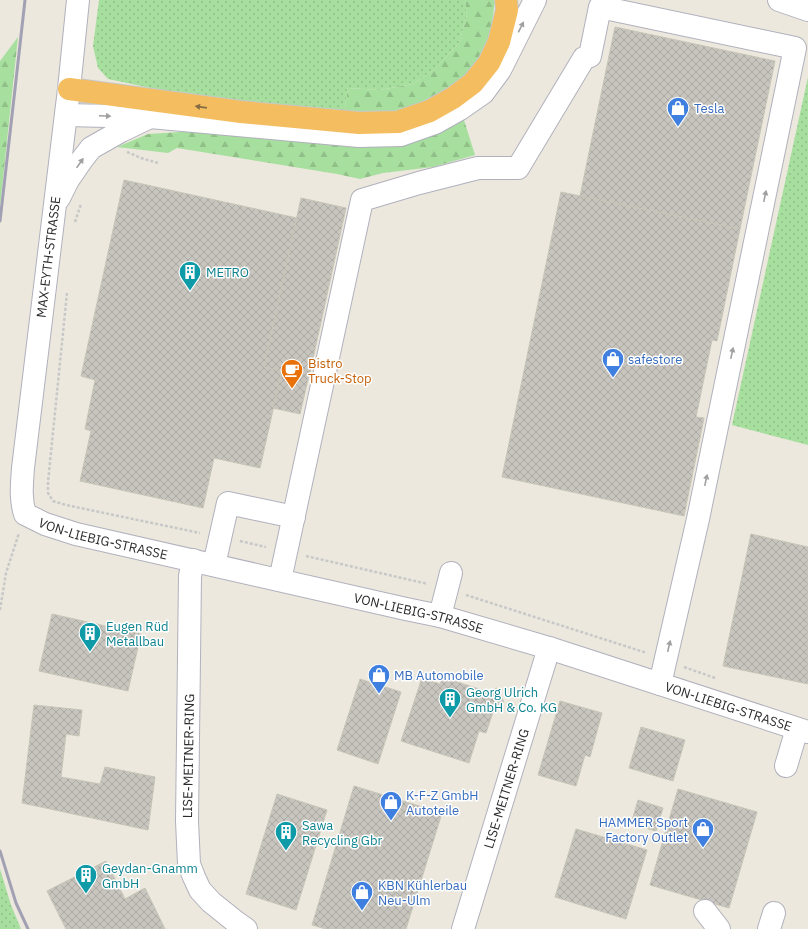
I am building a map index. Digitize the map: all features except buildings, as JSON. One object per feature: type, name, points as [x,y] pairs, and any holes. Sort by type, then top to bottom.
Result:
[{"type":"highway","points":[[69,89],[241,112],[359,123],[398,122],[430,111],[453,98],[473,83],[489,63],[499,42],[506,10],[506,0]]},
{"type":"street","name":"MAX-EYTH-STRASSE","points":[[25,514],[22,507],[23,468],[66,115],[78,0]]},
{"type":"street","points":[[66,115],[150,117],[359,136],[401,135],[435,123],[460,109],[483,93],[500,70],[535,0]]},
{"type":"street","points":[[779,0],[808,10]]},
{"type":"street","points":[[280,580],[362,200],[419,183],[478,168],[518,168],[584,58],[590,56],[600,7],[795,48],[698,519],[660,684]]},
{"type":"street","points":[[54,210],[68,180],[91,148],[150,117]]},
{"type":"street","points":[[214,565],[228,503],[294,517]]},
{"type":"street","name":"VON-LIEBIG-STRASSE","points":[[25,514],[45,524],[76,534],[440,616],[549,648],[803,730]]},
{"type":"street","name":"LISE-MEITNER-RING","points":[[193,560],[190,576],[187,820],[189,864],[200,890],[211,902],[246,929]]},
{"type":"street","points":[[440,616],[451,573]]},
{"type":"street","name":"LISE-MEITNER-RING","points":[[463,929],[549,648]]},
{"type":"street","points":[[786,766],[803,730]]},
{"type":"street","points":[[705,911],[720,929]]},
{"type":"path","points":[[128,152],[158,163]]},
{"type":"path","points":[[74,227],[82,199]]},
{"type":"path","points":[[53,501],[48,493],[48,482],[67,289]]},
{"type":"path","points":[[0,610],[6,573],[25,514]]},
{"type":"green space","points":[[99,0],[465,0],[467,15],[459,43],[435,69],[413,84],[380,90],[348,88],[344,114],[229,102],[108,79],[98,68],[93,46]]},
{"type":"green space","points":[[465,0],[495,0],[490,38],[472,71],[445,92],[423,103],[393,114],[344,114],[348,88],[380,90],[413,84],[435,69],[459,43],[467,15]]},
{"type":"green space","points":[[18,37],[0,207],[0,61]]},
{"type":"green space","points":[[808,77],[808,445],[732,425]]},
{"type":"green space","points":[[464,120],[475,155],[433,167],[383,173],[360,179],[177,148],[168,153],[117,147],[148,134],[197,131],[439,131]]},
{"type":"green space","points":[[0,869],[11,905],[21,929],[0,929]]},
{"type":"railway","points":[[0,221],[25,0]]},
{"type":"railway","points":[[0,851],[16,903],[28,929]]},
{"type":"place","name":"Tesla","points":[[678,128]]},
{"type":"place","name":"METRO","points":[[190,292]]},
{"type":"place","name":"safestore","points":[[613,378]]},
{"type":"place","name":"Bistro Truck-Stop","points":[[292,390]]},
{"type":"place","name":"Eugen Rüd Metallbau","points":[[90,652]]},
{"type":"place","name":"MB Automobile","points":[[379,694]]},
{"type":"place","name":"Georg Ulrich GmbH & Co. KG","points":[[450,718]]},
{"type":"place","name":"K-F-Z GmbH Autoteile","points":[[391,822]]},
{"type":"place","name":"HAMMER Sport Factory Outlet","points":[[703,848]]},
{"type":"place","name":"Sawa Recycling Gbr","points":[[286,852]]},
{"type":"place","name":"Geydan-Gnamm GmbH","points":[[86,894]]},
{"type":"place","name":"KBN Kühlerbau Neu-Ulm","points":[[362,912]]}]
